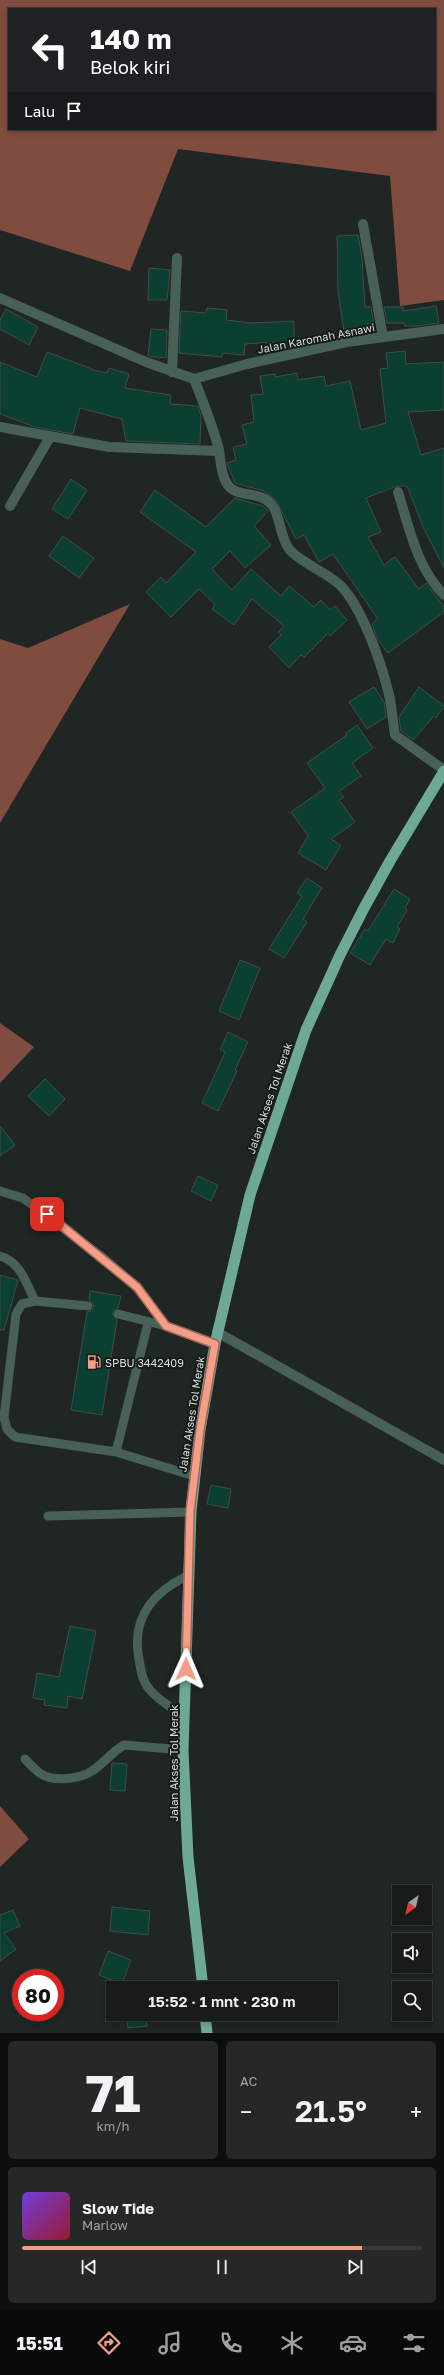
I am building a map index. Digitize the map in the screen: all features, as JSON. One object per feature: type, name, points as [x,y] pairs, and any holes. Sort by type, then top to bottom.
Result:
[{"type":"highway","name":"Jalan Akses Tol Merak","points":[[202,1981],[188,1857],[183,1750],[190,1512],[194,1476],[217,1332],[250,1195],[306,1030],[340,955],[364,908],[444,770]]},
{"type":"highway","points":[[206,2021],[207,2033]]},
{"type":"street","points":[[363,224],[383,337]]},
{"type":"street","points":[[172,372],[176,258]]},
{"type":"street","points":[[0,298],[146,362],[172,372],[194,378],[219,451],[220,467],[226,483],[239,493],[262,496],[270,502],[275,509],[282,534],[290,550],[319,568],[341,586],[357,607],[384,677],[395,735],[444,770]]},
{"type":"street","name":"Jalan Karomah Asnawi","points":[[194,378],[247,364],[383,337],[444,329]]},
{"type":"street","points":[[0,427],[109,447],[219,451]]},
{"type":"street","points":[[10,506],[50,437]]},
{"type":"street","points":[[398,492],[417,553],[428,574],[444,595]]},
{"type":"street","points":[[217,1332],[444,1460]]},
{"type":"lane","points":[[0,1190],[23,1198],[102,1257],[137,1287],[166,1326]]},
{"type":"lane","points":[[0,1256],[14,1264],[22,1274],[34,1301]]},
{"type":"lane","points":[[88,1306],[34,1301],[22,1304],[16,1314],[3,1429],[15,1437],[116,1452],[194,1476]]},
{"type":"lane","points":[[118,1314],[148,1323],[166,1326],[215,1344]]},
{"type":"lane","points":[[116,1452],[148,1323]]},
{"type":"lane","points":[[48,1516],[190,1512]]},
{"type":"lane","points":[[185,1717],[151,1691],[142,1677],[137,1651],[140,1620],[152,1602],[168,1586],[187,1576]]},
{"type":"lane","points":[[25,1759],[42,1774],[53,1778],[66,1778],[80,1776],[92,1771],[124,1745],[183,1750]]},
{"type":"shaded area","points":[[0,0],[444,0],[444,300],[400,306],[390,176],[178,149],[130,271],[0,230]]},
{"type":"shaded area","points":[[130,604],[0,823],[0,639],[28,648]]},
{"type":"shaded area","points":[[0,1023],[34,1047],[0,1083]]},
{"type":"shaded area","points":[[0,1806],[29,1839],[0,1867]]},
{"type":"building","points":[[358,235],[362,258],[365,307],[371,307],[374,324],[367,324],[367,328],[344,331],[338,292],[337,236]]},
{"type":"building","points":[[149,268],[170,270],[167,300],[148,300]]},
{"type":"building","points":[[436,306],[439,323],[418,326],[405,326],[404,323],[387,323],[384,307],[403,307],[403,311]]},
{"type":"building","points":[[207,308],[227,310],[226,320],[251,323],[294,321],[294,347],[275,351],[274,342],[245,344],[244,355],[223,353],[222,357],[179,353],[181,311],[206,313]]},
{"type":"building","points":[[6,309],[38,327],[29,345],[0,329],[0,320]]},
{"type":"building","points":[[151,329],[167,330],[166,358],[148,356]]},
{"type":"building","points":[[405,351],[406,364],[444,362],[444,410],[408,412],[421,455],[444,448],[444,568],[424,529],[407,486],[397,486],[366,498],[381,532],[368,537],[384,565],[395,557],[419,589],[426,583],[444,607],[444,612],[388,653],[378,640],[372,624],[378,619],[333,554],[319,562],[304,535],[296,539],[276,500],[264,491],[235,483],[227,463],[236,460],[233,447],[247,444],[242,425],[254,422],[251,395],[263,394],[260,376],[275,374],[275,377],[297,373],[298,380],[324,376],[326,386],[350,381],[361,430],[386,423],[380,369],[388,368],[386,353]]},
{"type":"building","points":[[47,352],[97,371],[107,373],[109,368],[129,374],[125,388],[171,395],[170,404],[198,406],[201,416],[200,444],[126,441],[122,419],[80,408],[73,434],[35,427],[0,414],[0,362],[37,377]]},
{"type":"building","points":[[71,479],[87,490],[68,519],[52,509]]},
{"type":"building","points":[[155,490],[206,527],[235,498],[263,506],[268,511],[254,526],[271,545],[245,568],[230,551],[212,569],[232,590],[251,569],[281,596],[289,586],[314,607],[321,600],[330,610],[335,606],[347,620],[330,636],[328,633],[304,657],[301,655],[289,668],[269,647],[281,635],[278,632],[284,626],[252,599],[234,625],[212,609],[215,604],[199,589],[171,617],[146,592],[161,577],[166,583],[196,552],[140,512]]},
{"type":"building","points":[[63,536],[94,558],[79,578],[49,556]]},
{"type":"building","points":[[374,687],[384,702],[386,717],[367,729],[349,702]]},
{"type":"building","points":[[419,687],[444,706],[436,718],[434,716],[413,740],[401,731],[399,717]]},
{"type":"building","points":[[357,725],[373,748],[352,763],[361,776],[339,791],[344,797],[339,800],[355,822],[331,839],[341,845],[326,870],[298,853],[308,836],[291,812],[325,788],[307,763],[347,735],[346,733]]},
{"type":"building","points":[[307,878],[322,888],[303,919],[307,922],[284,958],[269,949],[302,896],[297,893]]},
{"type":"building","points":[[394,889],[410,899],[405,908],[407,910],[397,927],[400,929],[393,943],[386,939],[370,965],[350,953],[365,929],[368,931]]},
{"type":"building","points":[[240,960],[260,968],[239,1020],[219,1011]]},
{"type":"building","points":[[228,1032],[248,1042],[235,1070],[237,1071],[218,1111],[202,1103],[225,1052],[220,1050]]},
{"type":"building","points":[[45,1079],[65,1099],[49,1116],[28,1096]]},
{"type":"building","points":[[0,1126],[15,1145],[0,1156]]},
{"type":"building","points":[[198,1176],[218,1185],[211,1201],[191,1191]]},
{"type":"building","points":[[0,1275],[18,1280],[4,1330],[0,1330]]},
{"type":"building","name":"SPBU 3442409","points":[[90,1291],[121,1296],[118,1308],[112,1313],[117,1320],[102,1415],[71,1410],[87,1312],[91,1311],[94,1307],[93,1303],[89,1300]]},
{"type":"building","points":[[211,1485],[231,1489],[228,1508],[207,1504]]},
{"type":"building","points":[[70,1626],[96,1631],[82,1699],[68,1696],[67,1708],[44,1705],[45,1700],[33,1698],[37,1673],[59,1677]]},
{"type":"building","points":[[112,1763],[127,1764],[125,1791],[110,1790]]},
{"type":"building","points":[[112,1907],[150,1911],[148,1935],[110,1931]]},
{"type":"building","points":[[13,1910],[20,1926],[4,1933],[16,1949],[0,1961],[0,1915]]},
{"type":"building","points":[[108,1951],[131,1960],[123,1981],[114,1981],[99,1975]]},
{"type":"building","points":[[127,2021],[146,2021],[147,2026],[128,2028]]},
{"type":"place","name":"SPBU 3442409","points":[[94,1362]]},
{"type":"route","points":[[47,1214],[102,1257],[137,1287],[166,1326],[215,1344],[200,1430],[190,1512],[187,1576],[186,1669]]}]
